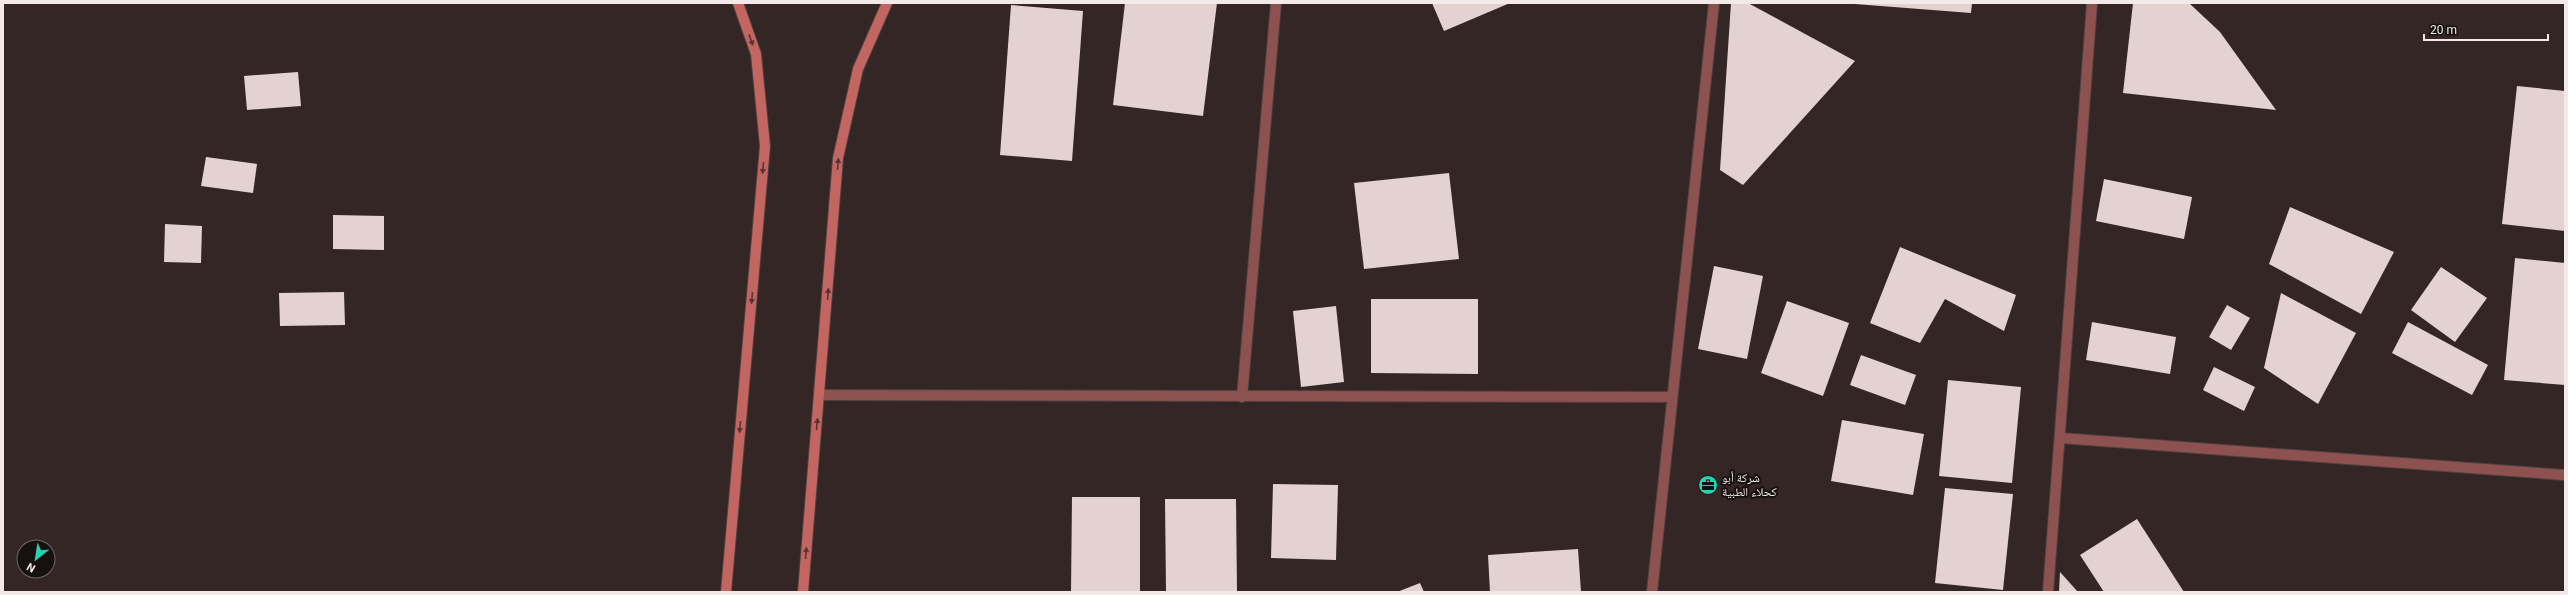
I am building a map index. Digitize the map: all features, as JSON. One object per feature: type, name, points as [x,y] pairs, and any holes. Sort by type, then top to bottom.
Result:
[{"type":"street","points":[[726,592],[765,146],[756,54],[738,3]]},
{"type":"street","points":[[803,592],[838,158],[858,69],[887,3]]},
{"type":"street","points":[[1242,397],[1276,3]]},
{"type":"street","points":[[1652,592],[1714,3]]},
{"type":"street","points":[[2048,592],[2092,3]]},
{"type":"street","points":[[820,395],[1672,397]]},
{"type":"street","points":[[2060,438],[2565,475]]},
{"type":"building","points":[[1125,3],[1217,3],[1203,116],[1113,105]]},
{"type":"building","points":[[1432,3],[1510,3],[1444,31]]},
{"type":"building","points":[[1731,3],[1748,3],[1855,61],[1743,185],[1720,170]]},
{"type":"building","points":[[1842,3],[1972,3],[1971,13]]},
{"type":"building","points":[[2133,3],[2189,3],[2220,32],[2276,110],[2123,93]]},
{"type":"building","points":[[1011,5],[1083,11],[1072,161],[1000,155]]},
{"type":"building","points":[[298,72],[301,106],[247,110],[244,76]]},
{"type":"building","points":[[2517,86],[2565,91],[2565,231],[2502,224]]},
{"type":"building","points":[[206,157],[257,164],[253,193],[201,186]]},
{"type":"building","points":[[1449,173],[1459,259],[1364,269],[1354,183]]},
{"type":"building","points":[[2104,179],[2192,197],[2184,239],[2096,221]]},
{"type":"building","points":[[2290,207],[2394,252],[2361,314],[2269,264]]},
{"type":"building","points":[[333,215],[384,216],[384,250],[333,249]]},
{"type":"building","points":[[165,224],[202,226],[201,263],[164,262]]},
{"type":"building","points":[[1900,247],[2016,295],[2004,331],[1945,299],[1920,343],[1870,323]]},
{"type":"building","points":[[2515,258],[2565,263],[2565,385],[2504,380]]},
{"type":"building","points":[[1714,266],[1763,276],[1747,359],[1698,349]]},
{"type":"building","points":[[2441,267],[2487,298],[2455,342],[2411,310]]},
{"type":"building","points":[[344,292],[345,325],[280,326],[279,293]]},
{"type":"building","points":[[2281,293],[2356,333],[2318,404],[2264,368]]},
{"type":"building","points":[[1371,299],[1478,299],[1478,374],[1371,373]]},
{"type":"building","points":[[1787,301],[1849,323],[1823,396],[1761,373]]},
{"type":"building","points":[[2227,305],[2250,318],[2231,350],[2209,337]]},
{"type":"building","points":[[1336,306],[1344,382],[1301,387],[1293,311]]},
{"type":"building","points":[[2092,322],[2176,337],[2170,374],[2086,360]]},
{"type":"building","points":[[2408,322],[2488,365],[2472,395],[2392,353]]},
{"type":"building","points":[[1861,355],[1916,375],[1905,405],[1850,385]]},
{"type":"building","points":[[2214,367],[2255,387],[2244,411],[2203,390]]},
{"type":"building","points":[[1948,380],[2021,387],[2012,483],[1939,476]]},
{"type":"building","points":[[1842,420],[1924,434],[1913,495],[1831,481]]},
{"type":"building","points":[[1273,484],[1338,485],[1336,560],[1271,558]]},
{"type":"building","points":[[1945,488],[2013,494],[2003,590],[1935,583]]},
{"type":"building","points":[[1072,497],[1140,497],[1140,592],[1071,592]]},
{"type":"building","points":[[1165,499],[1236,499],[1237,592],[1166,592]]},
{"type":"building","points":[[2137,519],[2184,592],[2104,592],[2080,555]]},
{"type":"building","points":[[1578,549],[1581,592],[1490,592],[1488,555]]},
{"type":"building","points":[[2060,572],[2078,592],[2059,592]]},
{"type":"building","points":[[1420,583],[1424,592],[1397,592]]},
{"type":"place","name":"شركة أبو كحلاء الطبية","points":[[1708,485]]}]
